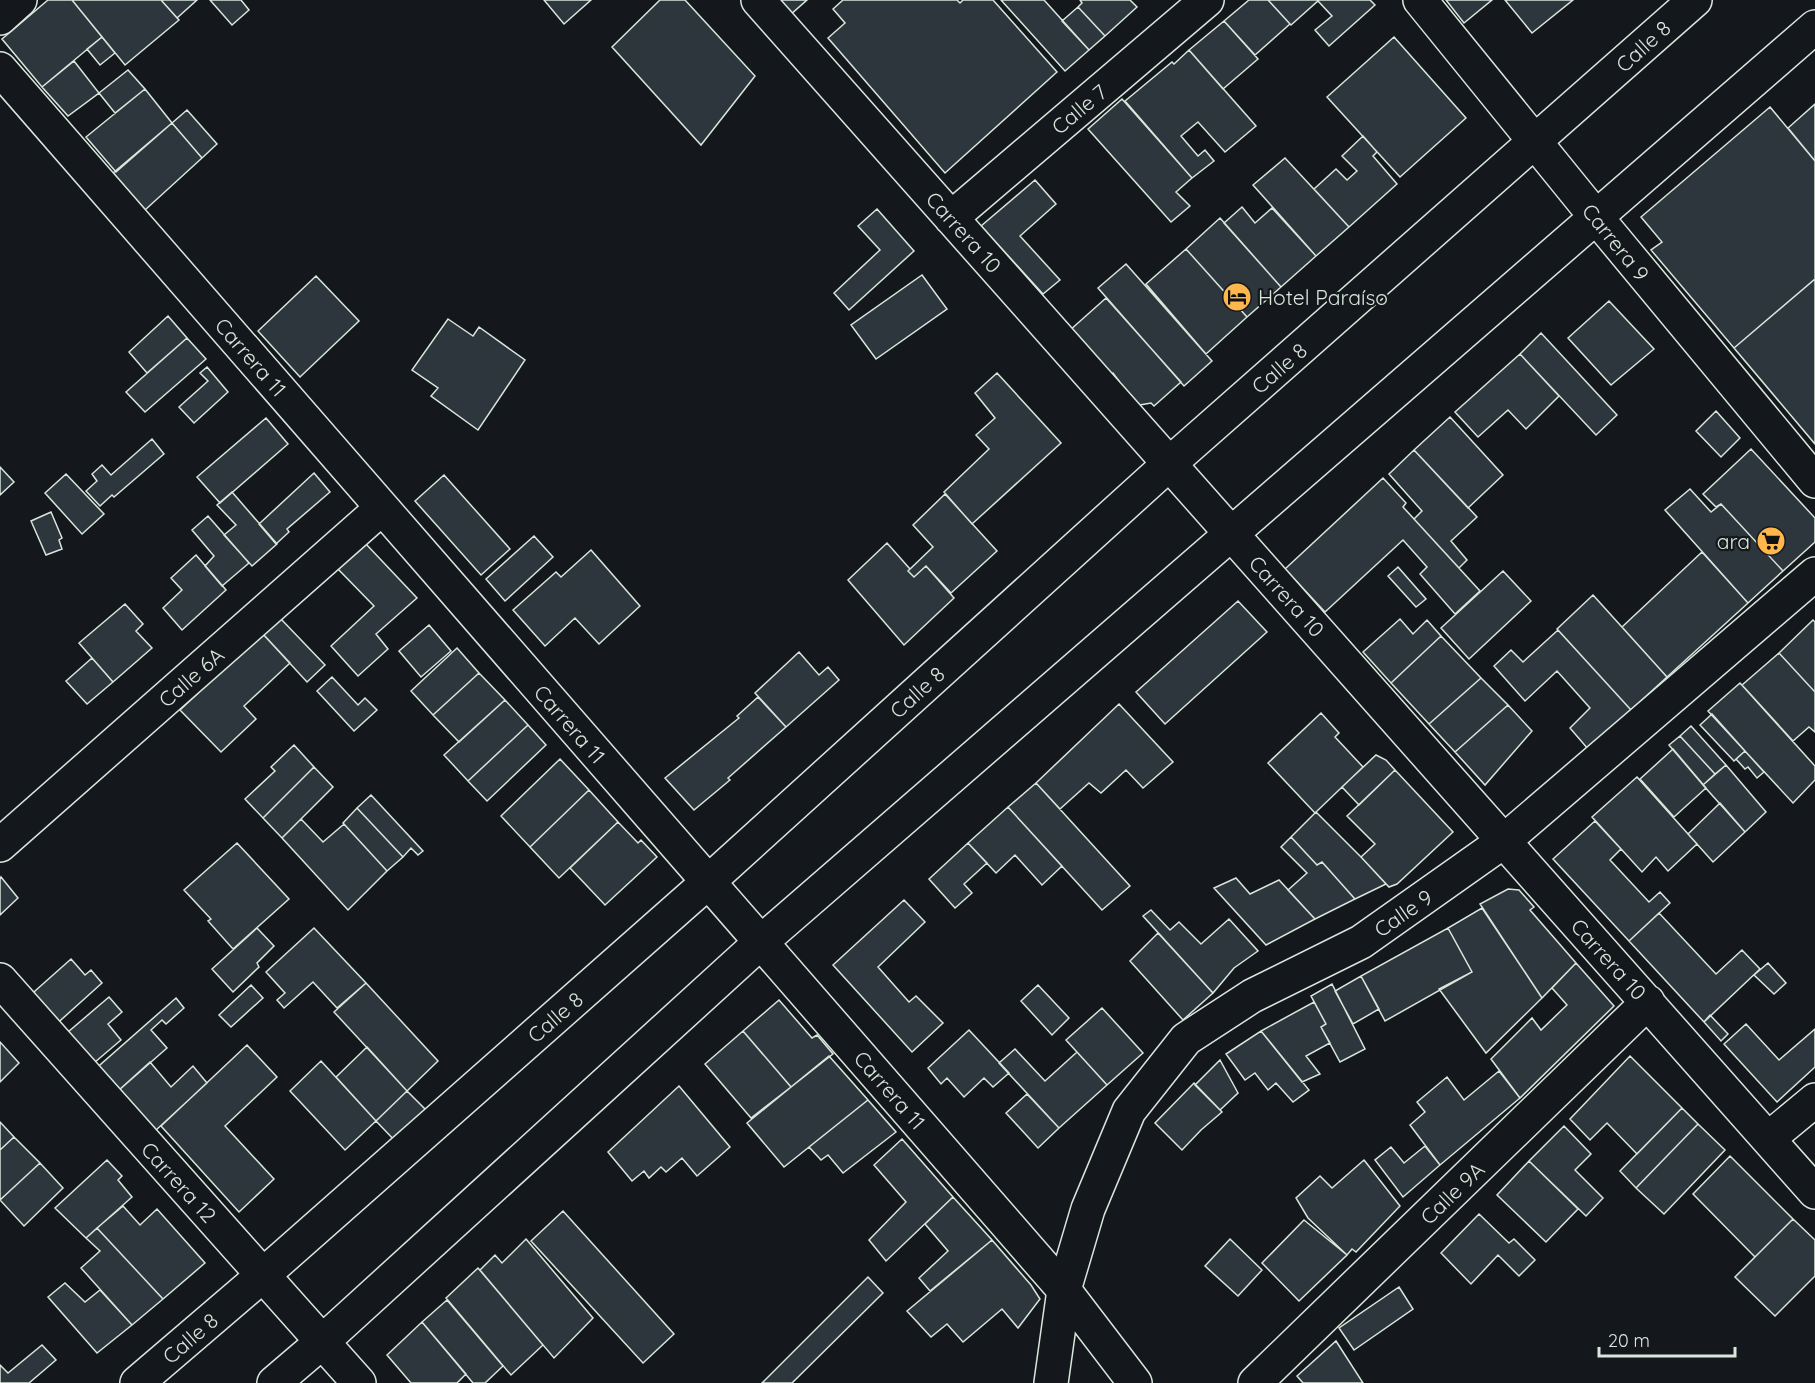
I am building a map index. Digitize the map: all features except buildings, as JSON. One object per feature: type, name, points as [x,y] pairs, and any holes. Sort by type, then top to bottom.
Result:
[{"type":"street","points":[[0,18],[20,0]]},
{"type":"street","name":"Carrera 10","points":[[758,0],[1815,1192]]},
{"type":"street","name":"Calle 7","points":[[951,218],[1207,0]]},
{"type":"street","name":"Carrera 9","points":[[1420,0],[1815,481]]},
{"type":"street","name":"Calle 8","points":[[137,1383],[262,1276],[708,882],[1169,464],[1695,0]]},
{"type":"street","points":[[274,1383],[322,1342],[761,942],[1815,27]]},
{"type":"street","name":"Carrera 11","points":[[0,69],[1064,1290],[1135,1383]]},
{"type":"street","name":"Calle 6A","points":[[0,845],[382,508]]},
{"type":"street","name":"Calle 9","points":[[1051,1383],[1064,1290],[1088,1209],[1130,1111],[1186,1039],[1252,996],[1361,942],[1504,841],[1815,574]]},
{"type":"street","name":"Carrera 12","points":[[0,980],[358,1383]]},
{"type":"street","name":"Calle 9A","points":[[1256,1383],[1648,1002]]},
{"type":"street","points":[[1768,1139],[1815,1100]]},
{"type":"place","name":"Hotel Paraíso","points":[[1237,297]]},
{"type":"place","name":"ara","points":[[1771,541]]}]
